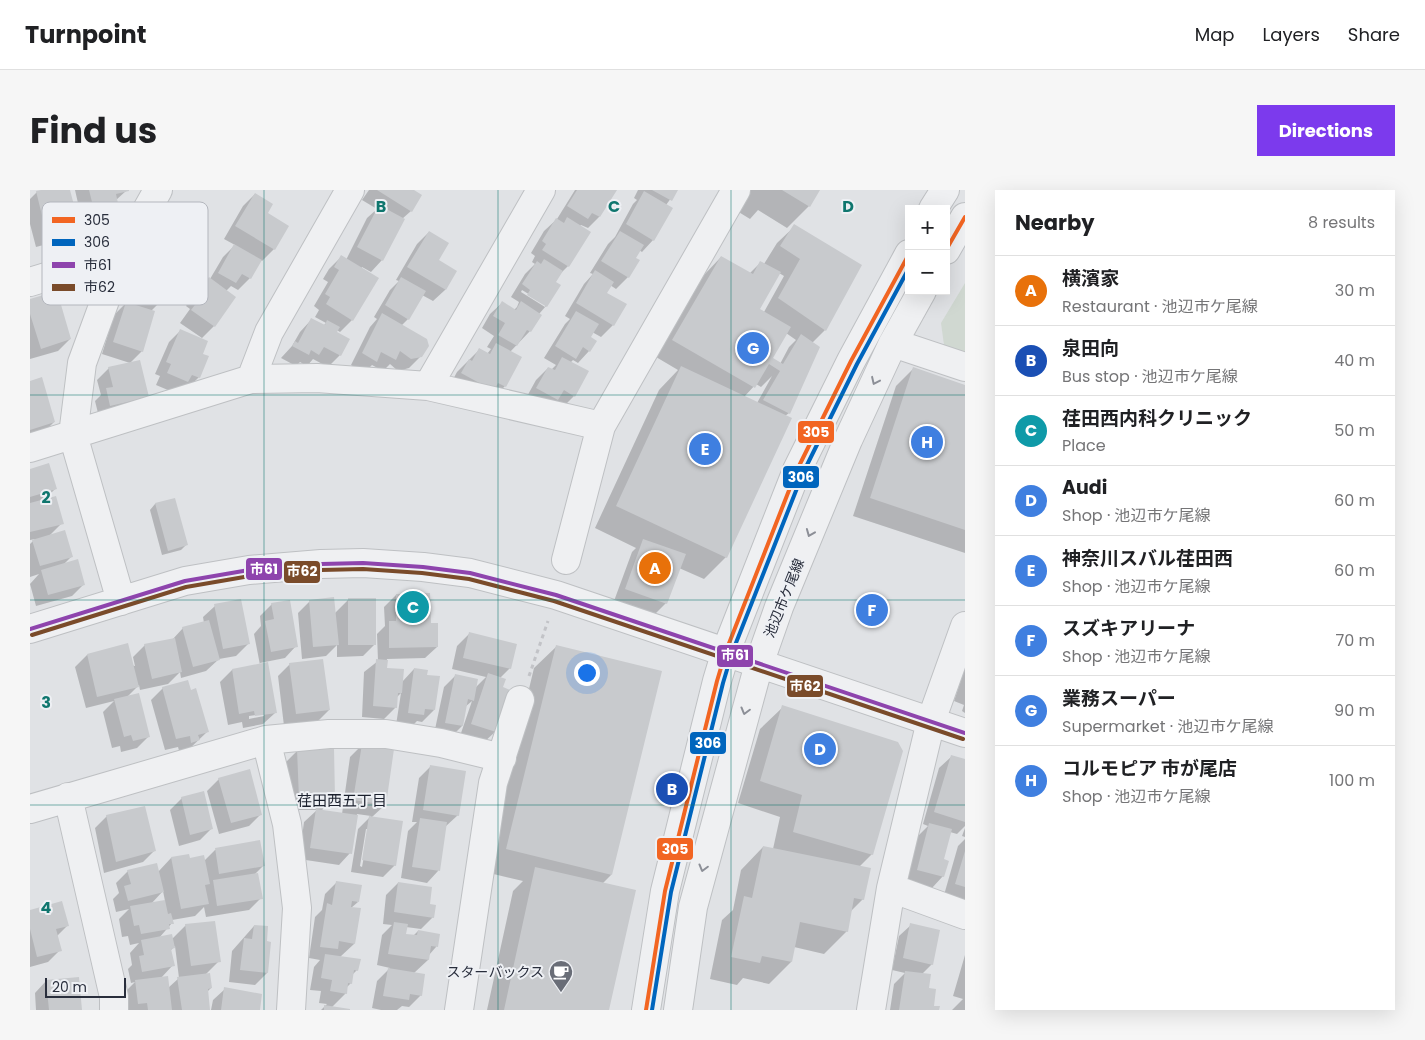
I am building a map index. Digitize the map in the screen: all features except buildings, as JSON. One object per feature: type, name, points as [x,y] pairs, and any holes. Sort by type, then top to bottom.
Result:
[{"type":"street","points":[[151,202],[158,190]]},
{"type":"street","points":[[251,379],[269,332],[350,190]]},
{"type":"street","points":[[428,386],[541,190]]},
{"type":"street","points":[[566,560],[601,426],[736,190]]},
{"type":"street","points":[[936,205],[945,190]]},
{"type":"street","points":[[950,243],[965,217]]},
{"type":"street","points":[[646,1010],[665,891],[726,651],[797,470],[851,361],[905,261]]},
{"type":"street","points":[[30,282],[42,278]]},
{"type":"street","name":"池辺市ケ尾線","points":[[678,1010],[693,907],[759,664],[780,606],[848,440],[893,343],[920,295]]},
{"type":"street","points":[[103,305],[82,363],[72,435],[121,601]]},
{"type":"street","points":[[893,343],[965,367]]},
{"type":"street","points":[[30,448],[251,379],[317,378],[428,386],[601,426]]},
{"type":"street","points":[[30,629],[185,581],[249,570],[320,564],[363,563],[423,567],[470,573],[556,595],[965,732]]},
{"type":"street","points":[[871,1010],[891,888],[931,721],[965,626]]},
{"type":"street","points":[[459,1010],[493,783],[524,690]]},
{"type":"street","points":[[30,810],[68,797],[266,740],[329,734],[386,734],[441,743],[502,758]]},
{"type":"street","points":[[266,740],[287,824],[297,908],[291,1010]]},
{"type":"street","points":[[68,797],[114,997],[114,1010]]},
{"type":"street","points":[[891,888],[965,915]]},
{"type":"path","points":[[524,690],[533,663]]},
{"type":"shaded area","points":[[965,283],[965,352],[944,345],[941,323]]},
{"type":"transit line","name":"305","points":[[950,243],[965,217]]},
{"type":"transit line","name":"305","points":[[646,1010],[665,891],[726,651],[797,470],[851,361],[905,261]]},
{"type":"transit line","name":"306","points":[[652,1010],[671,892],[732,653],[803,473],[857,364],[905,275]]},
{"type":"transit line","name":"市61","points":[[30,629],[185,581],[249,570],[321,564],[363,563],[423,567],[470,573],[556,595],[965,733]]},
{"type":"transit line","name":"市62","points":[[32,635],[186,587],[250,576],[321,570],[363,569],[422,573],[469,579],[554,601],[963,739]]},
{"type":"place","name":"業務スーパー","points":[[753,348]]},
{"type":"place","name":"コルモピア 市が尾店","points":[[927,442]]},
{"type":"place","name":"神奈川スバル荏田西","points":[[705,449]]},
{"type":"place","name":"横濱家","points":[[655,568]]},
{"type":"place","name":"荏田西内科クリニック","points":[[413,607]]},
{"type":"place","name":"スズキアリーナ","points":[[872,610]]},
{"type":"place","name":"Audi","points":[[820,749]]},
{"type":"place","name":"泉田向","points":[[672,789]]},
{"type":"place","name":"スターバックス","points":[[561,993]]},
{"type":"district","name":"荏田西五丁目","points":[[342,801]]}]
